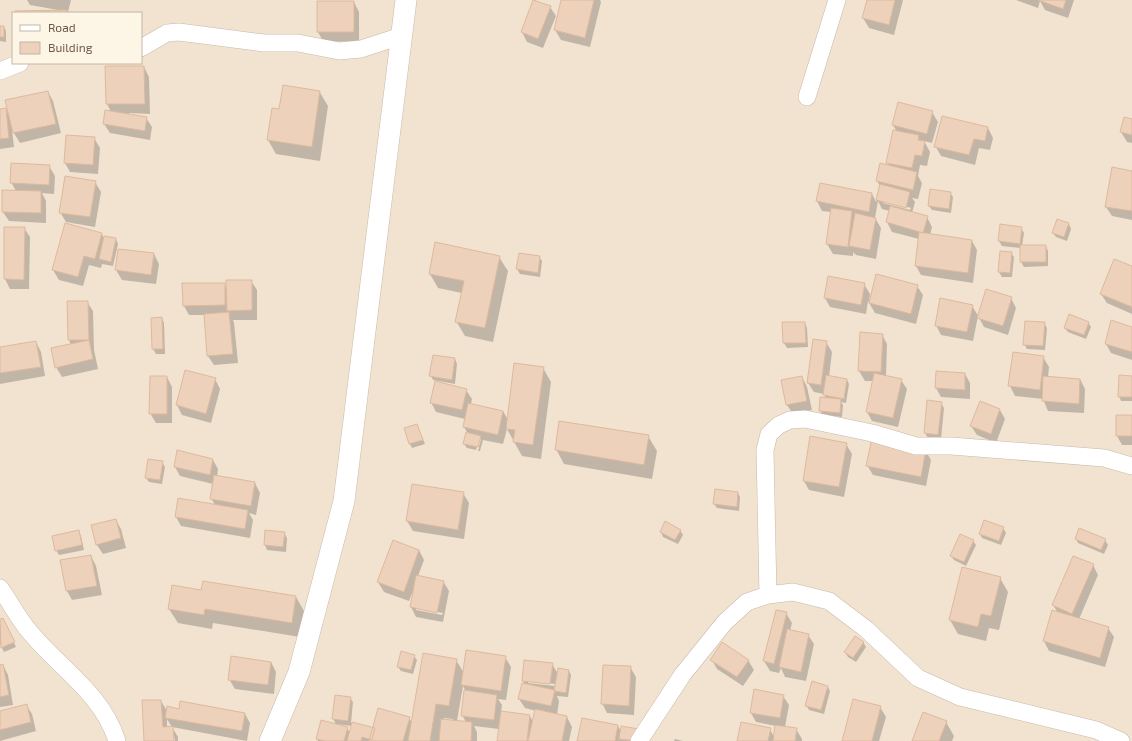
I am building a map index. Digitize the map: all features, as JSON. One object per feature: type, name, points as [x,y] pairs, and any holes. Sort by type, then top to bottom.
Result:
[{"type":"street","points":[[270,741],[299,672],[344,501],[406,0]]},
{"type":"street","points":[[807,97],[837,0]]},
{"type":"street","points":[[142,48],[167,34],[179,32],[264,42],[298,42],[339,51],[360,49],[401,36]]},
{"type":"street","points":[[0,71],[18,64]]},
{"type":"street","points":[[768,595],[765,450],[769,434],[778,425],[790,420],[806,420],[865,432],[916,446],[950,446],[1104,458],[1132,466]]},
{"type":"street","points":[[0,588],[29,631],[90,693],[105,714],[116,741]]},
{"type":"street","points":[[639,741],[683,674],[725,622],[747,602],[768,595],[793,592],[829,602],[866,628],[918,678],[960,697],[1096,730],[1121,741]]},
{"type":"shaded area","points":[[0,0],[1132,0],[1132,741],[0,741]]},
{"type":"building","points":[[533,0],[551,6],[538,39],[521,32]]},
{"type":"building","points":[[561,0],[594,0],[585,38],[554,30]]},
{"type":"building","points":[[867,0],[895,0],[889,25],[862,18]]},
{"type":"building","points":[[1038,0],[1066,0],[1063,9]]},
{"type":"building","points":[[317,1],[354,1],[354,32],[317,32]]},
{"type":"building","points":[[67,10],[67,12],[15,12]]},
{"type":"building","points":[[0,26],[4,26],[4,37],[0,37]]},
{"type":"building","points":[[105,66],[144,66],[145,104],[106,104]]},
{"type":"building","points":[[283,85],[320,91],[312,147],[267,140],[272,108],[279,109]]},
{"type":"building","points":[[48,91],[56,124],[13,133],[5,100]]},
{"type":"building","points":[[898,102],[933,111],[927,134],[892,125]]},
{"type":"building","points":[[6,108],[9,138],[0,139],[0,109]]},
{"type":"building","points":[[105,110],[147,117],[145,131],[103,124]]},
{"type":"building","points":[[942,116],[988,127],[985,141],[974,139],[969,155],[934,147]]},
{"type":"building","points":[[1124,117],[1132,119],[1132,135],[1120,132]]},
{"type":"building","points":[[893,130],[919,135],[918,140],[925,141],[922,156],[915,155],[912,168],[886,163]]},
{"type":"building","points":[[66,135],[95,137],[93,165],[64,163]]},
{"type":"building","points":[[11,163],[50,165],[49,185],[10,183]]},
{"type":"building","points":[[880,163],[917,172],[913,190],[876,181]]},
{"type":"building","points":[[1112,167],[1132,171],[1132,211],[1105,207]]},
{"type":"building","points":[[65,176],[96,181],[90,217],[59,213]]},
{"type":"building","points":[[820,183],[872,193],[869,212],[816,201]]},
{"type":"building","points":[[880,184],[910,192],[906,208],[876,200]]},
{"type":"building","points":[[930,189],[951,192],[949,209],[928,206]]},
{"type":"building","points":[[2,190],[41,191],[41,213],[2,212]]},
{"type":"building","points":[[890,206],[928,216],[923,233],[886,222]]},
{"type":"building","points":[[831,208],[852,211],[848,247],[826,244]]},
{"type":"building","points":[[855,213],[876,218],[870,250],[849,246]]},
{"type":"building","points":[[1057,219],[1069,223],[1064,237],[1052,233]]},
{"type":"building","points":[[65,223],[102,233],[95,259],[84,256],[78,277],[52,270]]},
{"type":"building","points":[[1000,224],[1022,227],[1020,244],[998,241]]},
{"type":"building","points":[[4,227],[25,227],[24,280],[4,279]]},
{"type":"building","points":[[919,232],[972,240],[968,273],[915,266]]},
{"type":"building","points":[[104,236],[116,238],[111,262],[99,259]]},
{"type":"building","points":[[435,242],[500,256],[485,328],[455,322],[464,281],[429,274]]},
{"type":"building","points":[[1020,245],[1046,245],[1046,262],[1020,262]]},
{"type":"building","points":[[118,249],[154,253],[151,275],[115,270]]},
{"type":"building","points":[[1000,251],[1012,252],[1010,273],[998,272]]},
{"type":"building","points":[[519,253],[540,256],[538,273],[516,269]]},
{"type":"building","points":[[1114,259],[1132,266],[1132,307],[1100,294]]},
{"type":"building","points":[[876,274],[918,285],[911,314],[869,303]]},
{"type":"building","points":[[828,276],[865,283],[861,305],[824,298]]},
{"type":"building","points":[[226,280],[252,280],[252,310],[227,311]]},
{"type":"building","points":[[182,283],[225,283],[225,305],[183,306]]},
{"type":"building","points":[[986,289],[1012,297],[1003,326],[977,318]]},
{"type":"building","points":[[940,298],[973,305],[967,332],[935,326]]},
{"type":"building","points":[[67,301],[88,301],[89,340],[68,340]]},
{"type":"building","points":[[229,312],[233,354],[207,356],[204,314]]},
{"type":"building","points":[[1069,314],[1089,322],[1084,335],[1064,328]]},
{"type":"building","points":[[162,317],[163,349],[152,349],[151,318]]},
{"type":"building","points":[[1111,320],[1132,327],[1132,352],[1105,344]]},
{"type":"building","points":[[1025,321],[1045,322],[1043,346],[1023,345]]},
{"type":"building","points":[[782,322],[805,322],[806,343],[783,343]]},
{"type":"building","points":[[860,332],[883,334],[881,372],[858,371]]},
{"type":"building","points":[[813,339],[827,341],[821,385],[807,383]]},
{"type":"building","points":[[89,340],[93,359],[55,368],[51,348]]},
{"type":"building","points":[[36,341],[41,367],[0,373],[0,347]]},
{"type":"building","points":[[1013,352],[1044,356],[1040,390],[1008,386]]},
{"type":"building","points":[[433,355],[455,358],[452,380],[429,376]]},
{"type":"building","points":[[514,363],[544,367],[533,445],[513,442],[515,430],[506,429]]},
{"type":"building","points":[[185,370],[216,378],[206,414],[176,405]]},
{"type":"building","points":[[936,371],[965,373],[965,390],[935,388]]},
{"type":"building","points":[[874,373],[902,379],[893,418],[866,412]]},
{"type":"building","points":[[826,375],[847,379],[844,399],[823,395]]},
{"type":"building","points":[[1119,375],[1132,376],[1132,397],[1118,397]]},
{"type":"building","points":[[150,376],[167,376],[167,414],[149,414]]},
{"type":"building","points":[[802,376],[807,401],[786,405],[781,380]]},
{"type":"building","points":[[1043,376],[1080,379],[1079,404],[1042,401]]},
{"type":"building","points":[[435,381],[467,389],[462,410],[430,403]]},
{"type":"building","points":[[820,397],[841,399],[840,413],[819,411]]},
{"type":"building","points":[[927,400],[942,402],[938,435],[924,433]]},
{"type":"building","points":[[980,401],[1000,409],[991,434],[970,426]]},
{"type":"building","points":[[468,403],[503,411],[498,435],[463,427]]},
{"type":"building","points":[[1116,415],[1132,415],[1132,436],[1116,436]]},
{"type":"building","points":[[559,421],[649,435],[644,465],[555,450]]},
{"type":"building","points":[[417,424],[423,440],[409,444],[404,428]]},
{"type":"building","points":[[466,432],[481,436],[478,447],[463,444]]},
{"type":"building","points":[[810,436],[847,443],[839,487],[803,481]]},
{"type":"building","points":[[872,438],[926,449],[921,477],[866,466]]},
{"type":"building","points":[[177,450],[213,459],[210,475],[174,467]]},
{"type":"building","points":[[148,459],[163,461],[160,480],[145,478]]},
{"type":"building","points":[[214,475],[255,482],[251,506],[210,499]]},
{"type":"building","points":[[412,484],[464,492],[458,530],[406,521]]},
{"type":"building","points":[[715,489],[738,492],[737,507],[713,504]]},
{"type":"building","points":[[178,498],[248,510],[245,529],[175,517]]},
{"type":"building","points":[[116,519],[121,538],[96,545],[91,525]]},
{"type":"building","points":[[984,520],[1004,527],[999,541],[979,534]]},
{"type":"building","points":[[665,521],[681,530],[675,540],[660,532]]},
{"type":"building","points":[[1079,528],[1106,539],[1101,550],[1075,539]]},
{"type":"building","points":[[79,530],[82,545],[55,551],[52,536]]},
{"type":"building","points":[[265,530],[285,532],[283,547],[264,545]]},
{"type":"building","points":[[960,534],[974,540],[964,562],[950,556]]},
{"type":"building","points":[[393,540],[419,550],[404,592],[377,582]]},
{"type":"building","points":[[91,555],[97,586],[66,591],[60,560]]},
{"type":"building","points":[[1073,556],[1094,564],[1072,614],[1052,605]]},
{"type":"building","points":[[962,567],[1001,577],[991,616],[981,614],[978,627],[949,620]]},
{"type":"building","points":[[416,575],[444,581],[437,613],[410,607]]},
{"type":"building","points":[[203,581],[296,596],[292,623],[205,609],[204,615],[168,609],[172,585],[201,590]]},
{"type":"building","points":[[776,610],[787,612],[774,664],[763,661]]},
{"type":"building","points":[[1052,610],[1109,627],[1100,658],[1043,641]]},
{"type":"building","points":[[3,618],[15,642],[1,648],[0,619]]},
{"type":"building","points":[[787,629],[809,634],[801,672],[779,667]]},
{"type":"building","points":[[855,636],[864,642],[853,658],[844,652]]},
{"type":"building","points":[[722,642],[749,660],[737,677],[710,660]]},
{"type":"building","points":[[466,650],[506,656],[501,691],[461,685]]},
{"type":"building","points":[[401,651],[415,655],[411,670],[397,667]]},
{"type":"building","points":[[423,653],[457,659],[449,706],[436,704],[430,741],[408,741]]},
{"type":"building","points":[[231,656],[271,662],[268,685],[228,680]]},
{"type":"building","points":[[524,660],[553,663],[550,684],[522,681]]},
{"type":"building","points":[[3,664],[9,695],[0,697],[0,665]]},
{"type":"building","points":[[603,665],[631,666],[629,706],[601,704]]},
{"type":"building","points":[[558,668],[569,670],[566,693],[554,691]]},
{"type":"building","points":[[812,681],[828,686],[821,710],[805,706]]},
{"type":"building","points":[[522,683],[555,690],[551,706],[518,699]]},
{"type":"building","points":[[754,689],[784,695],[780,718],[750,713]]},
{"type":"building","points":[[464,690],[497,695],[494,720],[461,716]]},
{"type":"building","points":[[335,695],[351,697],[348,721],[332,719]]},
{"type":"building","points":[[853,699],[881,706],[872,741],[842,741]]},
{"type":"building","points":[[142,700],[161,700],[163,727],[173,726],[174,741],[144,741]]},
{"type":"building","points":[[180,701],[245,713],[242,731],[165,718],[167,706],[179,709]]},
{"type":"building","points":[[27,704],[31,722],[0,730],[0,711]]},
{"type":"building","points":[[378,708],[410,717],[403,741],[369,741]]},
{"type":"building","points":[[535,709],[567,716],[562,741],[528,741]]},
{"type":"building","points":[[501,711],[530,715],[527,741],[497,741]]},
{"type":"building","points":[[923,712],[947,721],[939,741],[912,741]]},
{"type":"building","points":[[582,718],[618,725],[615,741],[577,741]]},
{"type":"building","points":[[441,719],[472,722],[471,741],[439,741]]},
{"type":"building","points":[[321,720],[348,727],[344,741],[325,741],[316,739]]},
{"type":"building","points":[[352,722],[375,728],[372,740],[362,737],[361,741],[347,741]]},
{"type":"building","points":[[741,722],[771,728],[768,741],[737,741]]},
{"type":"building","points":[[775,725],[797,728],[795,741],[773,741]]},
{"type":"building","points":[[621,726],[639,729],[637,741],[619,739]]}]
